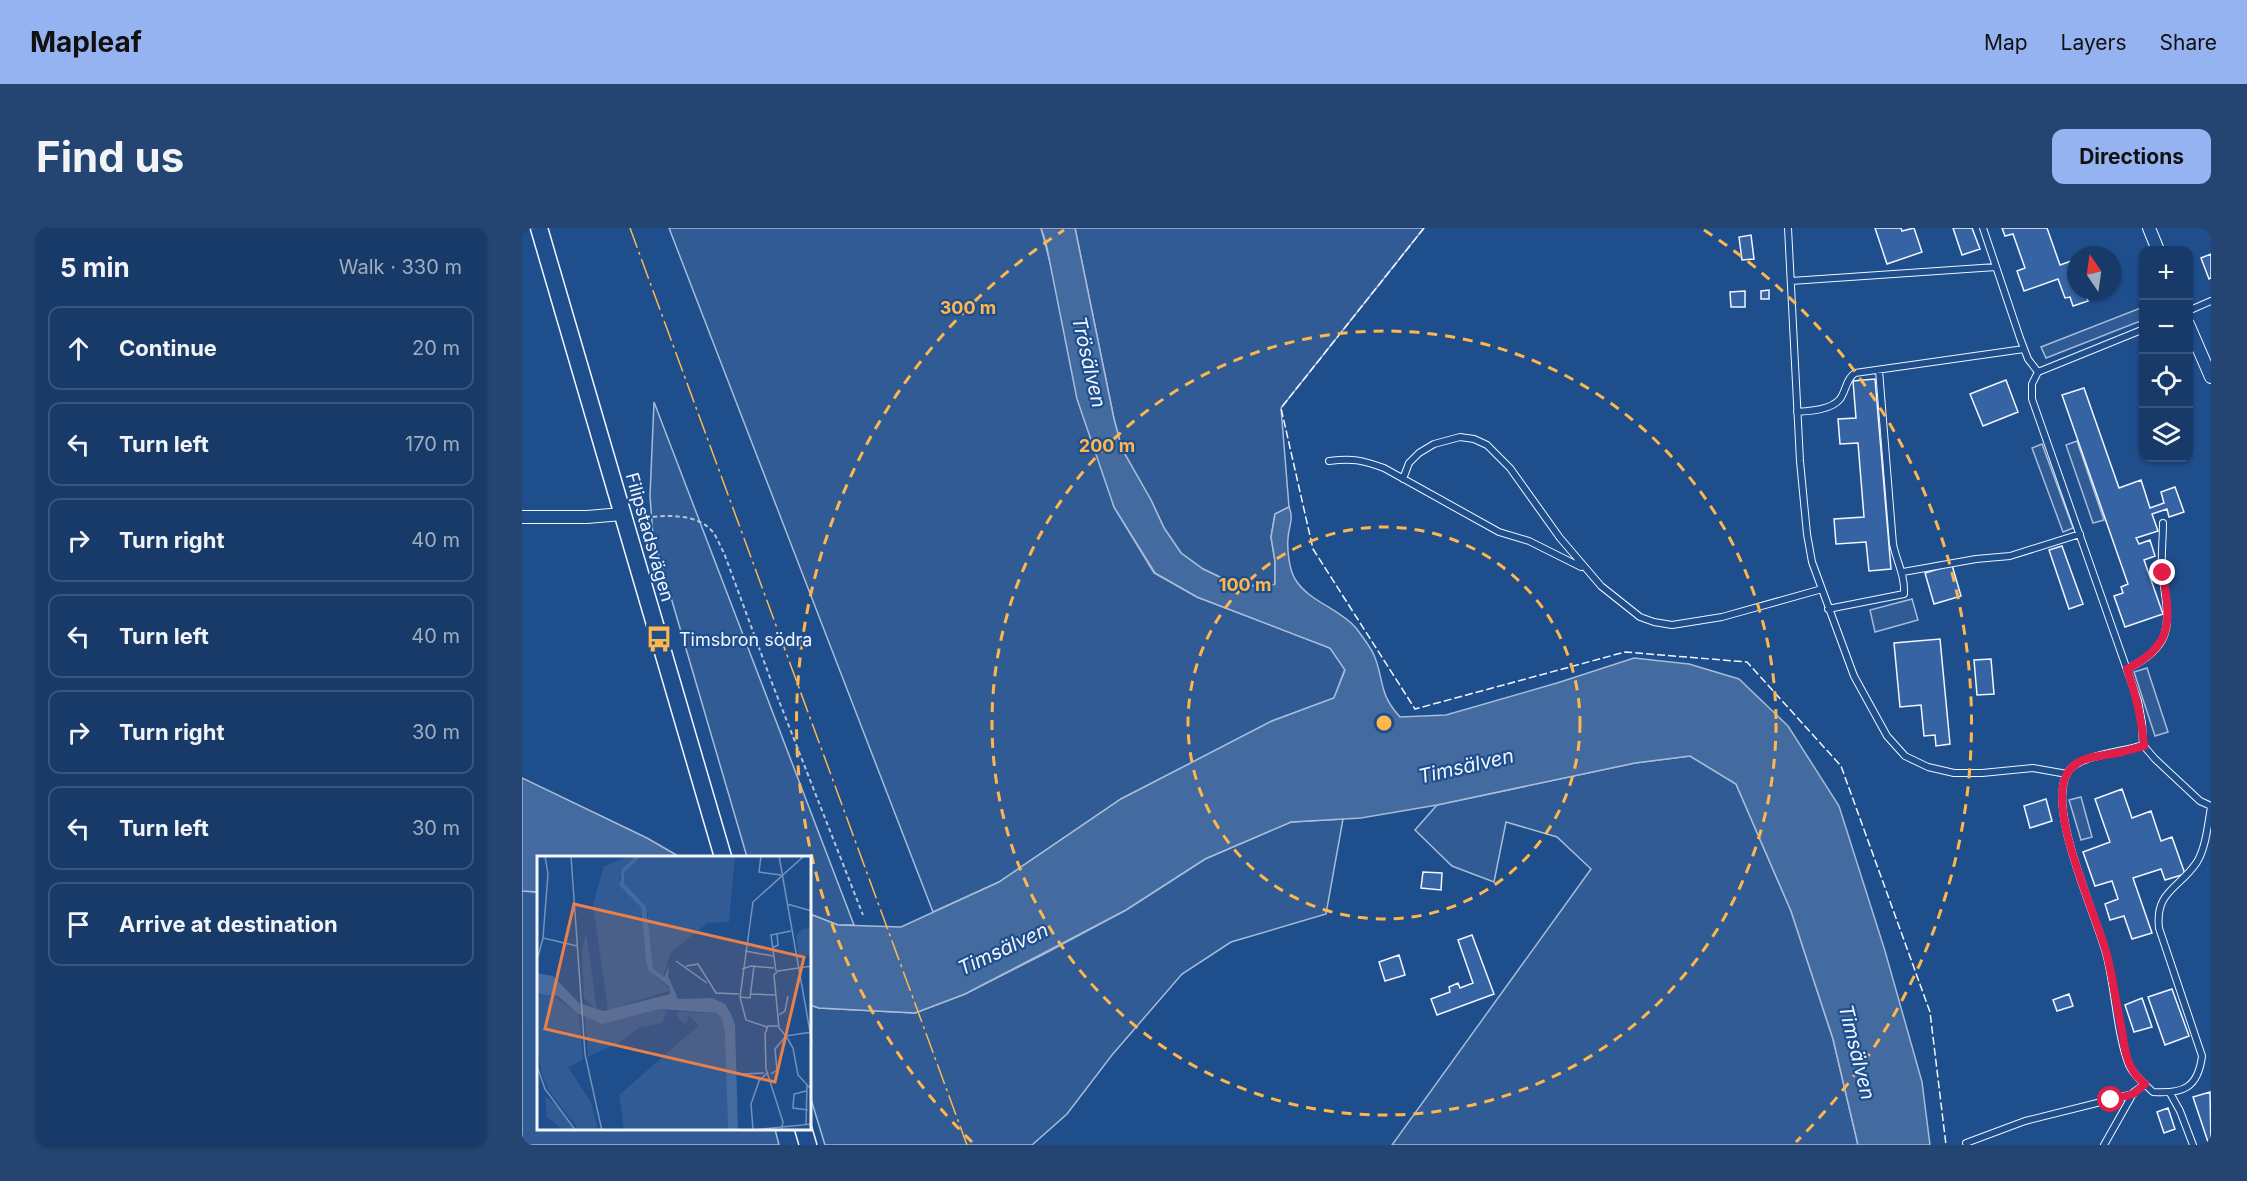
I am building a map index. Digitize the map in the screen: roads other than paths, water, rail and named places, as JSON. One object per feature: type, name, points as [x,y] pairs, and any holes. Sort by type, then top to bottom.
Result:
[{"type":"main road","name":"Filipstadsvägen","points":[[539,228],[723,856]]},
{"type":"main road","points":[[804,1130],[808,1145]]},
{"type":"street","points":[[2149,228],[2156,246]]},
{"type":"street","points":[[2193,336],[2211,377]]},
{"type":"street","points":[[522,517],[587,517],[622,514]]},
{"type":"lane","points":[[1788,228],[1797,412],[1807,534],[1812,562],[1858,684],[1887,736],[1905,756],[1928,767],[1954,773],[2033,768],[2067,774]]},
{"type":"lane","points":[[1983,228],[2024,349],[2038,372]]},
{"type":"lane","points":[[1791,281],[1996,267]]},
{"type":"lane","points":[[2193,309],[2211,301]]},
{"type":"lane","points":[[2139,331],[2038,372],[2032,384],[2032,399],[2138,701],[2144,746],[2200,801],[2211,807],[2198,860],[2182,881],[2163,898],[2157,911],[2159,927],[2202,1056],[2200,1073],[2189,1087],[2170,1093],[2153,1092],[2135,1074],[2126,1053],[2107,955],[2083,887],[2061,804],[2061,787],[2074,763],[2086,758],[2144,746]]},
{"type":"lane","points":[[1797,412],[1813,411],[1832,405],[1840,399],[1851,376],[1855,373],[2024,349]]},
{"type":"lane","points":[[1828,609],[1904,594],[1905,580],[1897,563],[1893,544],[1879,370]]},
{"type":"lane","points":[[1403,479],[1409,463],[1419,453],[1434,444],[1460,436],[1487,445],[1510,468],[1560,538],[1601,586],[1640,617],[1672,625],[1722,617],[1822,589]]},
{"type":"lane","points":[[1329,461],[1364,460],[1499,532],[1528,541],[1590,572]]},
{"type":"lane","points":[[2127,669],[2143,661],[2157,649],[2167,631],[2168,618],[2161,552],[2163,523]]},
{"type":"lane","points":[[1902,572],[1976,559],[2010,556],[2080,534]]},
{"type":"lane","points":[[2104,1145],[2133,1094],[2145,1084]]},
{"type":"lane","points":[[2170,1093],[2180,1110],[2193,1145]]},
{"type":"lane","points":[[1966,1143],[2025,1121],[2133,1094]]},
{"type":"water","points":[[1041,228],[1075,228],[1122,449],[1164,528],[1181,553],[1203,569],[1226,580],[1265,588],[1275,584],[1275,561],[1271,537],[1275,514],[1289,507],[1291,519],[1288,553],[1295,579],[1308,594],[1349,621],[1366,641],[1377,664],[1388,701],[1400,717],[1446,715],[1634,658],[1689,664],[1739,679],[1788,726],[1839,806],[1885,951],[1922,1082],[1930,1145],[1858,1145],[1833,1039],[1791,911],[1736,784],[1690,756],[1635,763],[1437,805],[1361,818],[1291,822],[1205,859],[1126,910],[965,994],[915,1013],[819,1008],[812,1006],[812,915],[838,925],[901,927],[999,882],[1121,799],[1272,721],[1334,698],[1345,670],[1330,648],[1197,597],[1155,573],[1114,507],[1077,399],[1046,243]]},
{"type":"water","points":[[522,778],[647,838],[678,856],[537,856],[537,892],[522,891]]},
{"type":"place","name":"Timsbron södra","points":[[659,639]]},
{"type":"water label","name":"Trösälven","points":[[1089,362]]},
{"type":"water label","name":"Timsälven","points":[[1466,766]]},
{"type":"water label","name":"Timsälven","points":[[1003,949]]},
{"type":"water label","name":"Timsälven","points":[[1857,1052]]}]
